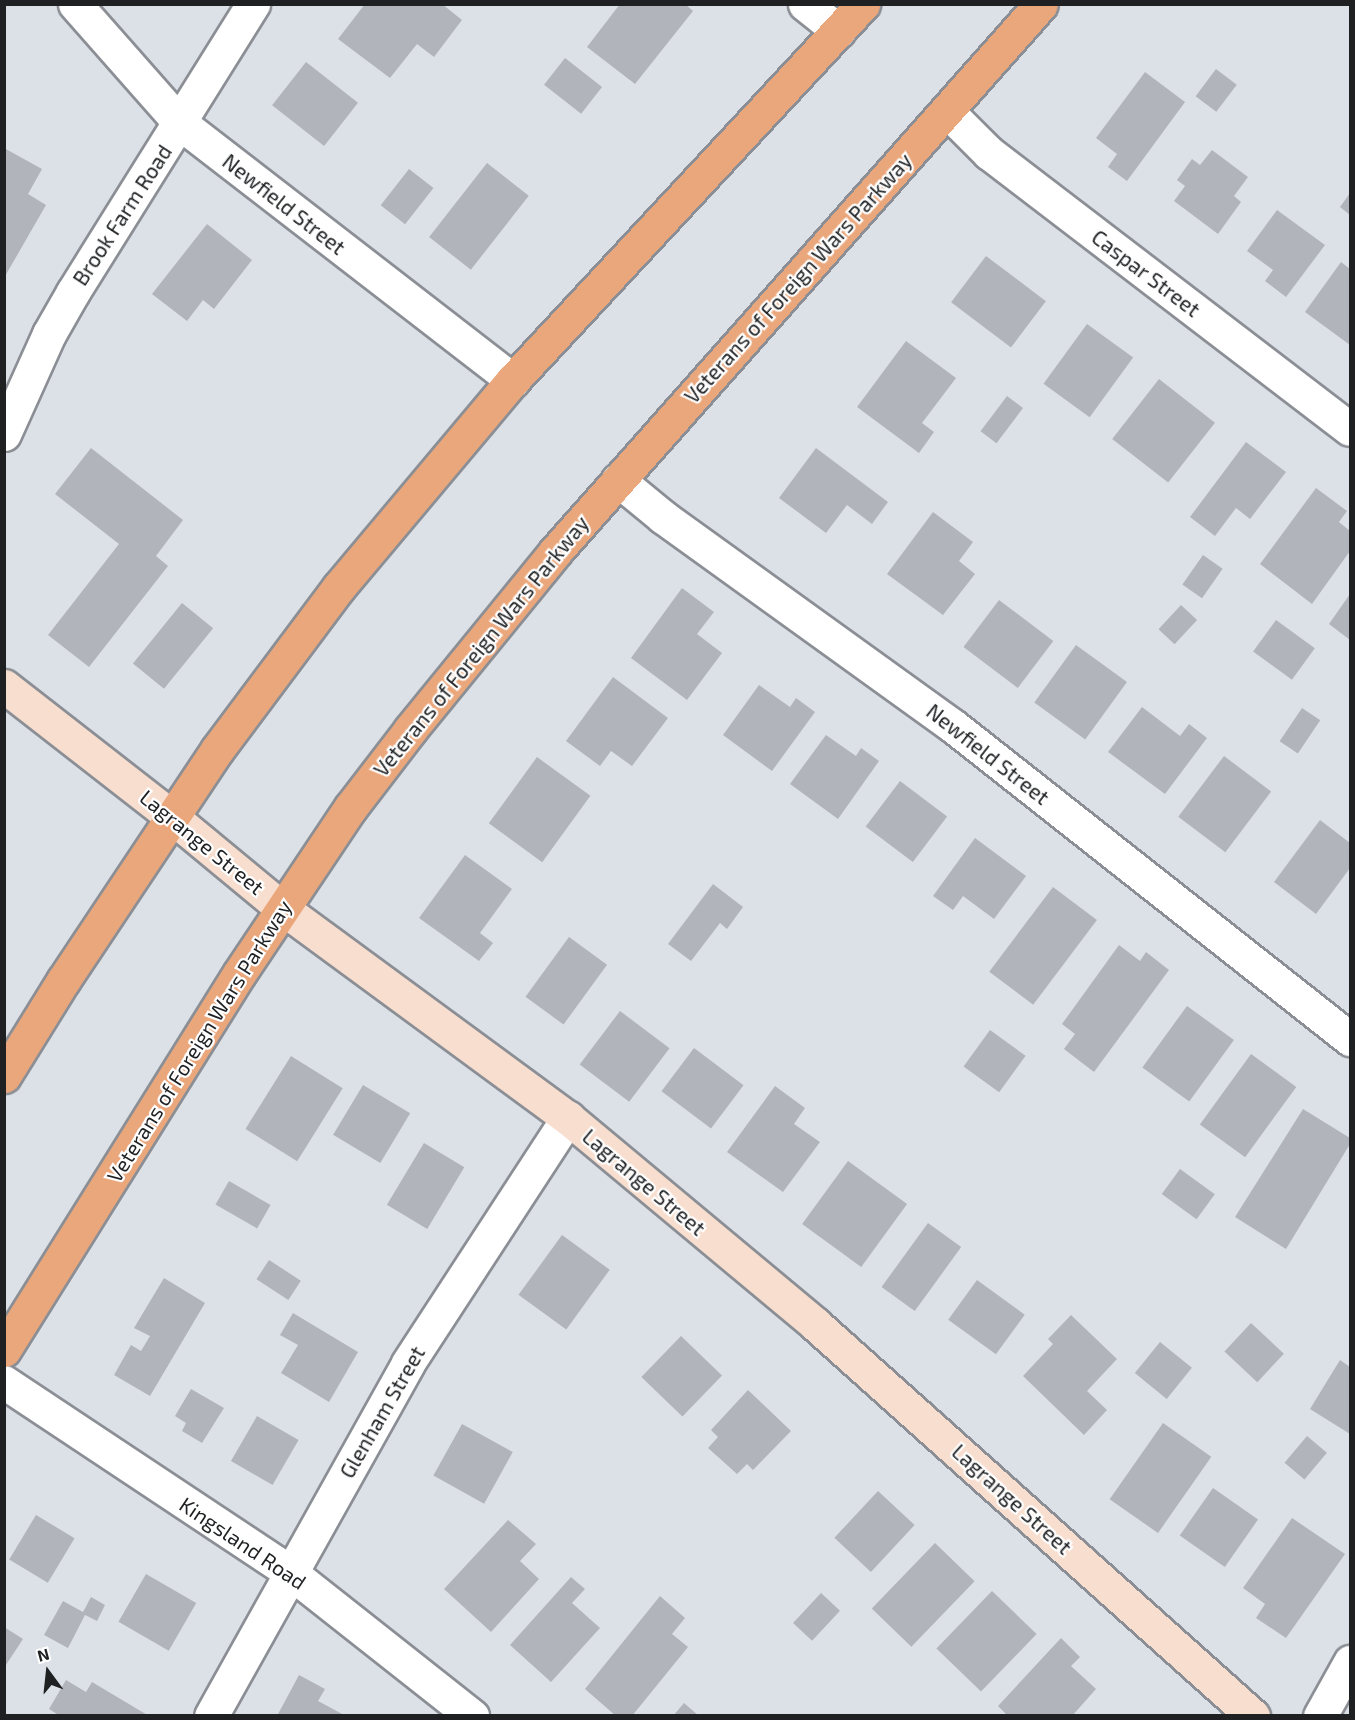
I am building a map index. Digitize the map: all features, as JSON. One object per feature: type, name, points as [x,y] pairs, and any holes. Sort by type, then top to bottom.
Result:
[{"type":"highway","points":[[4,1076],[63,981],[172,817],[263,687],[339,587],[513,380],[863,4]]},
{"type":"highway","name":"Veterans of Foreign Wars Parkway","points":[[4,1350],[282,908],[351,807],[417,721],[504,612],[618,480],[1041,4]]},
{"type":"main road","name":"Lagrange Street","points":[[4,686],[172,817],[282,908],[568,1118],[815,1324],[1253,1716]]},
{"type":"street","name":"Newfield Street","points":[[75,4],[180,123],[513,380]]},
{"type":"street","name":"Brook Farm Road","points":[[4,434],[49,334],[73,292],[253,4]]},
{"type":"street","points":[[805,4],[839,31]]},
{"type":"street","name":"Caspar Street","points":[[947,111],[989,153],[1350,429]]},
{"type":"street","name":"Newfield Street","points":[[618,480],[663,517],[953,726],[1350,1039]]},
{"type":"street","name":"Glenham Street","points":[[211,1716],[408,1363],[568,1118]]},
{"type":"street","name":"Kingsland Road","points":[[4,1382],[291,1573],[472,1716]]},
{"type":"street","points":[[1320,1716],[1350,1662]]},
{"type":"building","points":[[365,4],[442,4],[462,20],[434,57],[417,44],[390,78],[338,39]]},
{"type":"building","points":[[620,4],[685,4],[693,11],[635,84],[587,47]]},
{"type":"building","points":[[565,58],[602,87],[581,114],[544,85]]},
{"type":"building","points":[[306,62],[358,103],[324,146],[272,105]]},
{"type":"building","points":[[1216,69],[1237,85],[1216,112],[1196,96]]},
{"type":"building","points":[[1145,72],[1185,102],[1127,181],[1108,167],[1117,154],[1096,138]]},
{"type":"building","points":[[4,148],[42,169],[28,194],[46,205],[4,278]]},
{"type":"building","points":[[1212,150],[1248,177],[1234,196],[1241,202],[1218,234],[1174,201],[1185,186],[1177,180],[1192,159],[1200,165]]},
{"type":"building","points":[[487,163],[529,196],[471,270],[429,237]]},
{"type":"building","points":[[409,169],[433,188],[405,224],[381,205]]},
{"type":"building","points":[[1350,193],[1350,215],[1340,207]]},
{"type":"building","points":[[1277,210],[1325,245],[1286,297],[1265,281],[1273,270],[1247,251]]},
{"type":"building","points":[[207,224],[252,260],[214,309],[203,300],[187,321],[152,294]]},
{"type":"building","points":[[986,256],[1046,301],[1011,347],[951,302]]},
{"type":"building","points":[[1341,262],[1350,269],[1350,345],[1305,312]]},
{"type":"building","points":[[1087,324],[1133,358],[1090,417],[1044,384]]},
{"type":"building","points":[[906,341],[956,378],[922,423],[934,432],[919,453],[857,407]]},
{"type":"building","points":[[1159,379],[1215,423],[1168,483],[1112,439]]},
{"type":"building","points":[[1007,396],[1023,408],[996,443],[981,431]]},
{"type":"building","points":[[1246,442],[1286,472],[1250,519],[1236,508],[1215,536],[1190,517]]},
{"type":"building","points":[[91,448],[183,520],[156,556],[168,566],[89,667],[48,635],[119,544],[55,494]]},
{"type":"building","points":[[816,448],[888,502],[872,524],[847,505],[826,533],[779,498]]},
{"type":"building","points":[[1316,488],[1347,511],[1339,522],[1350,531],[1350,551],[1312,604],[1260,564]]},
{"type":"building","points":[[933,512],[973,542],[959,561],[975,574],[943,615],[887,574]]},
{"type":"building","points":[[1203,555],[1223,569],[1202,598],[1182,584]]},
{"type":"building","points":[[682,588],[714,612],[697,634],[722,653],[687,700],[631,658]]},
{"type":"building","points":[[1350,594],[1350,640],[1329,624]]},
{"type":"building","points":[[999,600],[1053,641],[1018,688],[963,647]]},
{"type":"building","points":[[182,603],[213,628],[164,689],[133,664]]},
{"type":"building","points":[[1181,605],[1197,620],[1175,644],[1158,629]]},
{"type":"building","points":[[1276,620],[1315,648],[1292,680],[1253,652]]},
{"type":"building","points":[[1076,645],[1127,682],[1085,739],[1034,702]]},
{"type":"building","points":[[613,677],[668,718],[632,766],[611,751],[600,766],[566,741]]},
{"type":"building","points":[[759,685],[790,707],[796,698],[815,712],[772,771],[723,735]]},
{"type":"building","points":[[1142,707],[1180,736],[1189,724],[1207,738],[1165,794],[1108,752]]},
{"type":"building","points":[[1302,708],[1320,720],[1298,753],[1280,741]]},
{"type":"building","points":[[826,735],[856,756],[861,748],[879,761],[838,819],[790,784]]},
{"type":"building","points":[[1224,756],[1271,792],[1225,852],[1178,817]]},
{"type":"building","points":[[537,757],[590,796],[542,862],[489,823]]},
{"type":"building","points":[[900,781],[947,817],[913,862],[866,827]]},
{"type":"building","points":[[1320,820],[1350,843],[1350,868],[1316,914],[1274,882]]},
{"type":"building","points":[[975,838],[1026,876],[994,919],[963,896],[953,910],[933,896]]},
{"type":"building","points":[[465,855],[512,889],[480,933],[493,943],[479,961],[419,918]]},
{"type":"building","points":[[713,884],[743,907],[727,929],[720,923],[691,961],[668,944]]},
{"type":"building","points":[[1053,887],[1097,920],[1033,1005],[989,972]]},
{"type":"building","points":[[569,937],[607,965],[564,1024],[526,997]]},
{"type":"building","points":[[1119,945],[1140,961],[1146,952],[1169,970],[1094,1072],[1064,1049],[1075,1034],[1062,1024]]},
{"type":"building","points":[[1187,1006],[1234,1040],[1189,1102],[1142,1067]]},
{"type":"building","points":[[620,1011],[670,1048],[629,1102],[580,1065]]},
{"type":"building","points":[[990,1030],[1026,1056],[999,1092],[964,1066]]},
{"type":"building","points":[[694,1048],[744,1085],[711,1128],[662,1091]]},
{"type":"building","points":[[1251,1054],[1296,1087],[1245,1157],[1200,1124]]},
{"type":"building","points":[[291,1056],[343,1088],[297,1161],[245,1129]]},
{"type":"building","points":[[363,1085],[410,1113],[380,1163],[333,1135]]},
{"type":"building","points":[[775,1086],[805,1108],[794,1124],[820,1142],[783,1192],[727,1152]]},
{"type":"building","points":[[1303,1109],[1350,1138],[1350,1144],[1286,1249],[1235,1217]]},
{"type":"building","points":[[424,1143],[464,1167],[427,1229],[387,1205]]},
{"type":"building","points":[[848,1161],[907,1204],[861,1267],[802,1224]]},
{"type":"building","points":[[1180,1169],[1215,1194],[1197,1219],[1162,1194]]},
{"type":"building","points":[[229,1181],[271,1205],[257,1228],[216,1204]]},
{"type":"building","points":[[928,1223],[961,1247],[915,1311],[882,1287]]},
{"type":"building","points":[[562,1235],[610,1270],[566,1330],[519,1295]]},
{"type":"building","points":[[269,1260],[301,1281],[288,1300],[256,1279]]},
{"type":"building","points":[[164,1278],[205,1303],[150,1396],[114,1375],[131,1345],[141,1351],[150,1336],[134,1328]]},
{"type":"building","points":[[977,1280],[1025,1315],[996,1354],[948,1320]]},
{"type":"building","points":[[293,1313],[358,1352],[329,1402],[281,1373],[298,1345],[280,1335]]},
{"type":"building","points":[[1071,1315],[1117,1359],[1087,1391],[1107,1410],[1084,1435],[1023,1376],[1053,1344],[1048,1339]]},
{"type":"building","points":[[1251,1323],[1284,1354],[1257,1382],[1224,1352]]},
{"type":"building","points":[[681,1336],[722,1376],[682,1417],[641,1377]]},
{"type":"building","points":[[1160,1342],[1192,1368],[1167,1399],[1135,1373]]},
{"type":"building","points":[[1340,1360],[1350,1367],[1350,1434],[1310,1409]]},
{"type":"building","points":[[191,1389],[224,1408],[202,1443],[182,1431],[186,1423],[175,1416]]},
{"type":"building","points":[[748,1390],[791,1431],[753,1470],[747,1464],[737,1474],[708,1448],[718,1437],[711,1430]]},
{"type":"building","points":[[257,1416],[299,1440],[273,1485],[231,1461]]},
{"type":"building","points":[[1163,1423],[1211,1457],[1158,1533],[1110,1499]]},
{"type":"building","points":[[462,1424],[513,1452],[484,1504],[433,1476]]},
{"type":"building","points":[[1307,1436],[1327,1453],[1304,1480],[1285,1463]]},
{"type":"building","points":[[1213,1488],[1258,1520],[1225,1567],[1180,1536]]},
{"type":"building","points":[[878,1491],[915,1525],[871,1572],[834,1538]]},
{"type":"building","points":[[36,1515],[75,1538],[48,1583],[9,1560]]},
{"type":"building","points":[[1292,1518],[1345,1554],[1286,1638],[1256,1618],[1265,1604],[1243,1588]]},
{"type":"building","points":[[508,1520],[536,1544],[520,1561],[539,1579],[491,1632],[444,1589]]},
{"type":"building","points":[[935,1543],[975,1581],[911,1647],[872,1608]]},
{"type":"building","points":[[146,1574],[196,1603],[169,1651],[118,1622]]},
{"type":"building","points":[[571,1577],[585,1589],[572,1603],[600,1628],[551,1682],[510,1645]]},
{"type":"building","points":[[992,1591],[1037,1634],[981,1692],[936,1649]]},
{"type":"building","points":[[821,1593],[840,1611],[812,1641],[793,1623]]},
{"type":"building","points":[[660,1596],[685,1618],[672,1634],[688,1647],[632,1716],[616,1716],[585,1689]]},
{"type":"building","points":[[91,1597],[105,1605],[97,1621],[85,1615],[68,1648],[44,1635],[63,1601],[83,1612]]},
{"type":"building","points":[[4,1627],[23,1639],[4,1668]]},
{"type":"building","points":[[1061,1638],[1080,1657],[1071,1666],[1096,1689],[1072,1716],[1008,1716],[998,1706]]},
{"type":"building","points":[[299,1675],[325,1689],[318,1701],[346,1716],[277,1716]]},
{"type":"building","points":[[66,1680],[86,1692],[92,1682],[149,1716],[60,1716],[49,1709]]},
{"type":"building","points":[[684,1703],[699,1716],[673,1716]]}]
